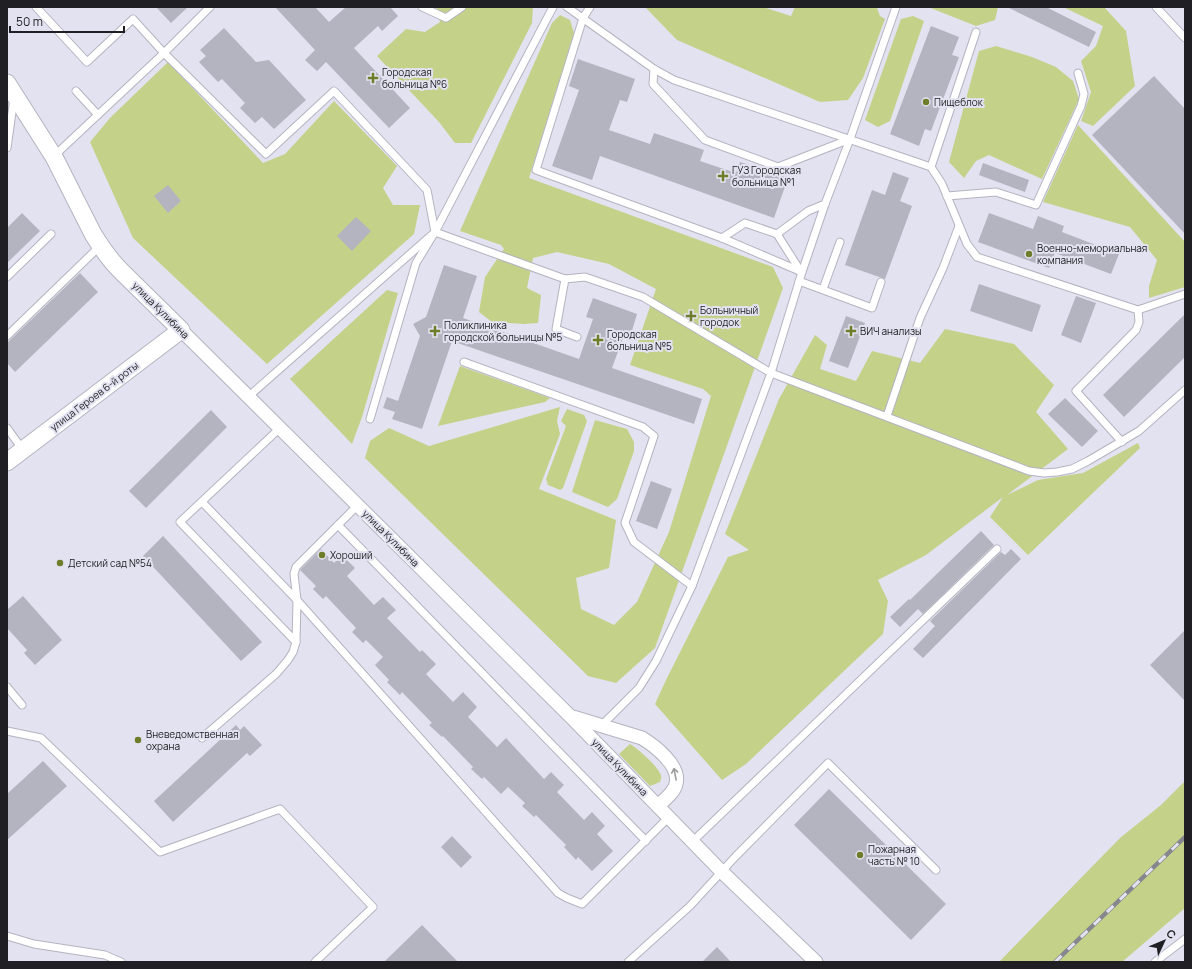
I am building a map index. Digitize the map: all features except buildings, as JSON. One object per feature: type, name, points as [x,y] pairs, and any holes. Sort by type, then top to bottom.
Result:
[{"type":"street","name":"улица Кулибина","points":[[11,88],[54,157],[100,246],[120,270],[571,717],[722,872],[816,962]]},
{"type":"street","name":"улица Героев 6-й роты","points":[[7,462],[181,330]]},
{"type":"street","points":[[571,717],[642,738],[658,750],[675,769],[677,776],[676,785],[658,806]]},
{"type":"lane","points":[[36,7],[87,62],[134,19],[164,53],[266,154],[334,91],[427,190],[435,232]]},
{"type":"lane","points":[[54,157],[164,53],[210,7]]},
{"type":"lane","points":[[422,7],[446,18],[462,7]]},
{"type":"lane","points":[[370,419],[416,263],[435,232],[553,7]]},
{"type":"lane","points":[[568,7],[654,69],[674,80],[931,167],[942,184],[967,244],[977,257],[1138,310],[1185,294]]},
{"type":"lane","points":[[590,7],[583,18],[536,170],[722,238],[802,272]]},
{"type":"lane","points":[[601,726],[639,688],[656,661],[692,586],[771,373],[799,281],[825,204],[850,139],[896,7]]},
{"type":"lane","points":[[1156,7],[1185,38]]},
{"type":"lane","points":[[931,167],[976,32]]},
{"type":"lane","points":[[654,69],[653,84],[705,140],[770,164],[778,166],[850,139]]},
{"type":"lane","points":[[947,196],[996,192],[1036,205],[1081,106],[1084,94],[1078,73]]},
{"type":"lane","points":[[7,148],[11,88]]},
{"type":"lane","points":[[76,92],[98,115]]},
{"type":"lane","points":[[777,234],[808,211],[825,204]]},
{"type":"lane","points":[[722,238],[745,224],[777,234],[802,272]]},
{"type":"lane","points":[[886,416],[920,318],[943,268],[959,226]]},
{"type":"lane","points":[[435,232],[564,279],[585,277],[643,297],[771,373],[1029,471],[1044,473],[1072,469],[1139,431],[1185,390]]},
{"type":"lane","points":[[248,397],[435,232]]},
{"type":"lane","points":[[7,277],[51,234]]},
{"type":"lane","points":[[823,289],[840,242]]},
{"type":"lane","points":[[7,336],[100,246]]},
{"type":"lane","points":[[564,279],[556,329],[577,337]]},
{"type":"lane","points":[[799,281],[872,308],[880,282]]},
{"type":"lane","points":[[1122,442],[1076,391],[1136,330],[1139,322],[1138,310]]},
{"type":"lane","points":[[464,362],[642,427],[654,436],[625,523],[634,542],[692,586]]},
{"type":"lane","points":[[7,428],[23,450]]},
{"type":"lane","points":[[280,428],[180,522],[296,642]]},
{"type":"lane","points":[[202,502],[297,600],[558,893],[582,904],[669,817]]},
{"type":"lane","points":[[202,738],[276,674],[288,660],[293,652],[296,642],[297,600],[294,574],[296,567],[358,505]]},
{"type":"lane","points":[[338,525],[646,841]]},
{"type":"lane","points":[[692,842],[997,549]]},
{"type":"lane","points":[[7,687],[22,705]]},
{"type":"lane","points":[[7,731],[41,738],[160,852],[280,809],[373,908],[315,962]]},
{"type":"lane","points":[[628,962],[690,906],[828,764],[936,870]]},
{"type":"lane","points":[[7,936],[34,944],[105,954],[121,962]]},
{"type":"lane","points":[[1155,962],[1185,939]]},
{"type":"green space","points":[[436,7],[533,7],[532,23],[471,143],[455,143],[439,122],[377,56],[406,29],[425,32],[440,22]]},
{"type":"green space","points":[[645,7],[763,7],[791,16],[795,7],[874,7],[877,8],[880,16],[885,19],[863,78],[848,100],[820,102],[677,40]]},
{"type":"green space","points":[[928,7],[998,7],[995,20],[976,26]]},
{"type":"green space","points":[[1063,7],[1104,7],[1126,31],[1135,86],[1093,126],[1081,121],[1091,92],[1081,61],[1096,46],[1103,26]]},
{"type":"green space","points":[[560,15],[570,20],[574,33],[529,178],[773,267],[783,288],[655,648],[616,683],[588,676],[365,458],[370,441],[389,428],[429,446],[560,407],[557,421],[560,434],[539,489],[616,520],[609,568],[576,578],[581,609],[614,625],[637,602],[669,532],[711,396],[703,389],[630,365],[656,289],[609,264],[557,252],[533,258],[527,288],[541,295],[538,323],[524,324],[492,322],[479,312],[485,277],[504,249],[501,245],[460,231],[552,23]]},
{"type":"green space","points":[[913,16],[924,21],[890,121],[878,127],[865,120],[901,19]]},
{"type":"green space","points":[[996,46],[1032,57],[1056,67],[1073,81],[1079,99],[1042,179],[989,155],[976,161],[964,178],[949,162],[979,51]]},
{"type":"green space","points":[[168,62],[263,163],[285,154],[334,101],[397,166],[383,188],[393,205],[420,205],[414,234],[267,364],[133,238],[90,142],[110,118]]},
{"type":"green space","points":[[1078,125],[1185,242],[1185,287],[1149,298],[1149,286],[1157,260],[1130,227],[1043,202]]},
{"type":"green space","points":[[387,290],[398,293],[362,417],[352,444],[290,379]]},
{"type":"green space","points":[[945,329],[1014,344],[1054,385],[1036,412],[1068,449],[1007,495],[1038,480],[1083,473],[1138,443],[1140,448],[1028,555],[990,517],[1003,497],[926,555],[878,580],[888,601],[883,634],[746,764],[722,780],[655,704],[728,557],[749,550],[725,534],[779,399],[815,335],[827,345],[820,369],[856,381],[872,351],[920,363]]},
{"type":"green space","points":[[460,366],[550,398],[545,402],[438,426]]},
{"type":"green space","points":[[567,409],[584,415],[587,421],[563,488],[560,490],[548,485],[546,479],[566,426],[561,421]]},
{"type":"green space","points":[[595,420],[627,429],[634,442],[634,451],[617,499],[608,507],[572,492]]},
{"type":"green space","points":[[630,744],[657,768],[660,772],[660,782],[650,786],[619,754]]},
{"type":"green space","points":[[1185,781],[1185,908],[1122,962],[999,962],[1120,838],[1161,805]]},
{"type":"railway","points":[[1055,962],[1185,837]]},
{"type":"place","name":"Городская больница №6","points":[[373,78]]},
{"type":"place","name":"Пищеблок","points":[[926,102]]},
{"type":"place","name":"ГУЗ Городская больница №1","points":[[723,176]]},
{"type":"place","name":"Военно-мемориальная компания","points":[[1029,254]]},
{"type":"place","name":"Больничный городок","points":[[691,316]]},
{"type":"place","name":"Поликлиника городской больницы №5","points":[[435,331]]},
{"type":"place","name":"ВИЧ анализы","points":[[851,331]]},
{"type":"place","name":"Городская больница №5","points":[[598,340]]},
{"type":"place","name":"Хороший","points":[[322,555]]},
{"type":"place","name":"Детский сад №54","points":[[60,563]]},
{"type":"place","name":"Вневедомственная охрана","points":[[138,740]]},
{"type":"place","name":"Пожарная часть № 10","points":[[860,855]]}]
